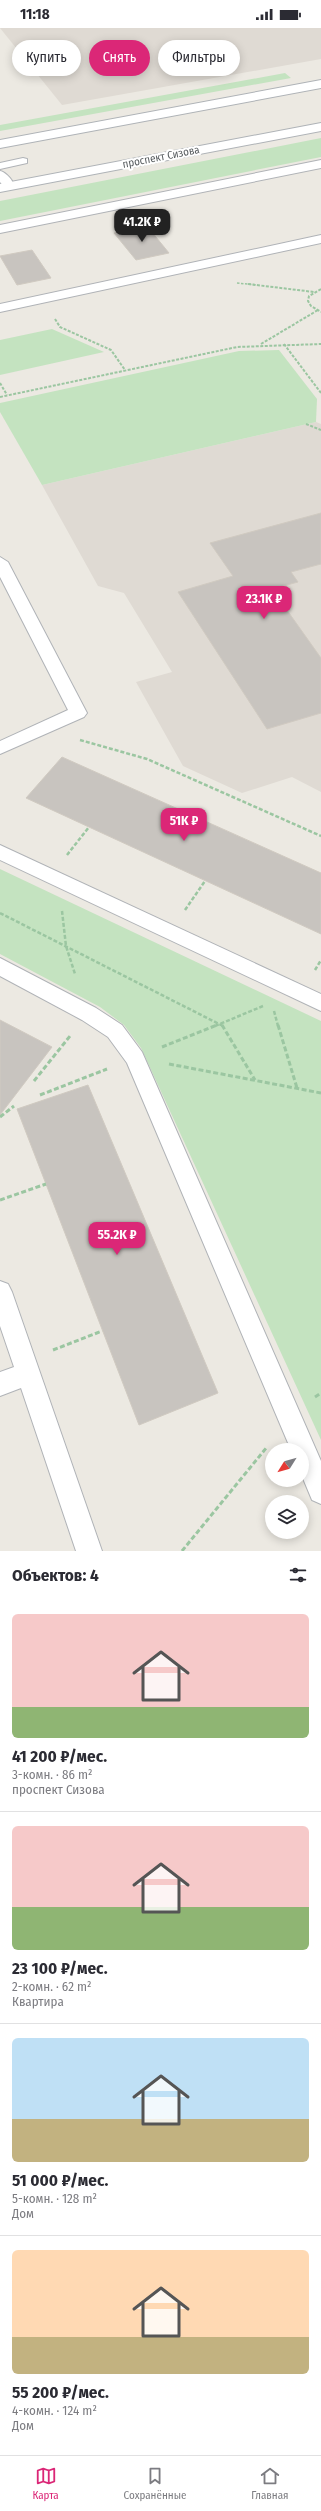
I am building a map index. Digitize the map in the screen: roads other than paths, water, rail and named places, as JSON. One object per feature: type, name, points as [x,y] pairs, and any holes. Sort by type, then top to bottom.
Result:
[{"type":"main road","points":[[0,144],[321,84]]},
{"type":"main road","name":"проспект Сизова","points":[[5,187],[321,127]]},
{"type":"main road","points":[[0,229],[321,164]]},
{"type":"lane","points":[[0,166],[23,161]]},
{"type":"lane","points":[[0,174],[5,187]]},
{"type":"lane","points":[[0,308],[321,240]]},
{"type":"lane","points":[[0,562],[78,713],[0,748]]},
{"type":"lane","points":[[0,852],[321,1003]]},
{"type":"lane","points":[[0,966],[89,1014],[115,1031],[135,1058],[321,1491]]},
{"type":"lane","points":[[0,1292],[89,1551]]},
{"type":"lane","points":[[0,1384],[25,1368]]}]
